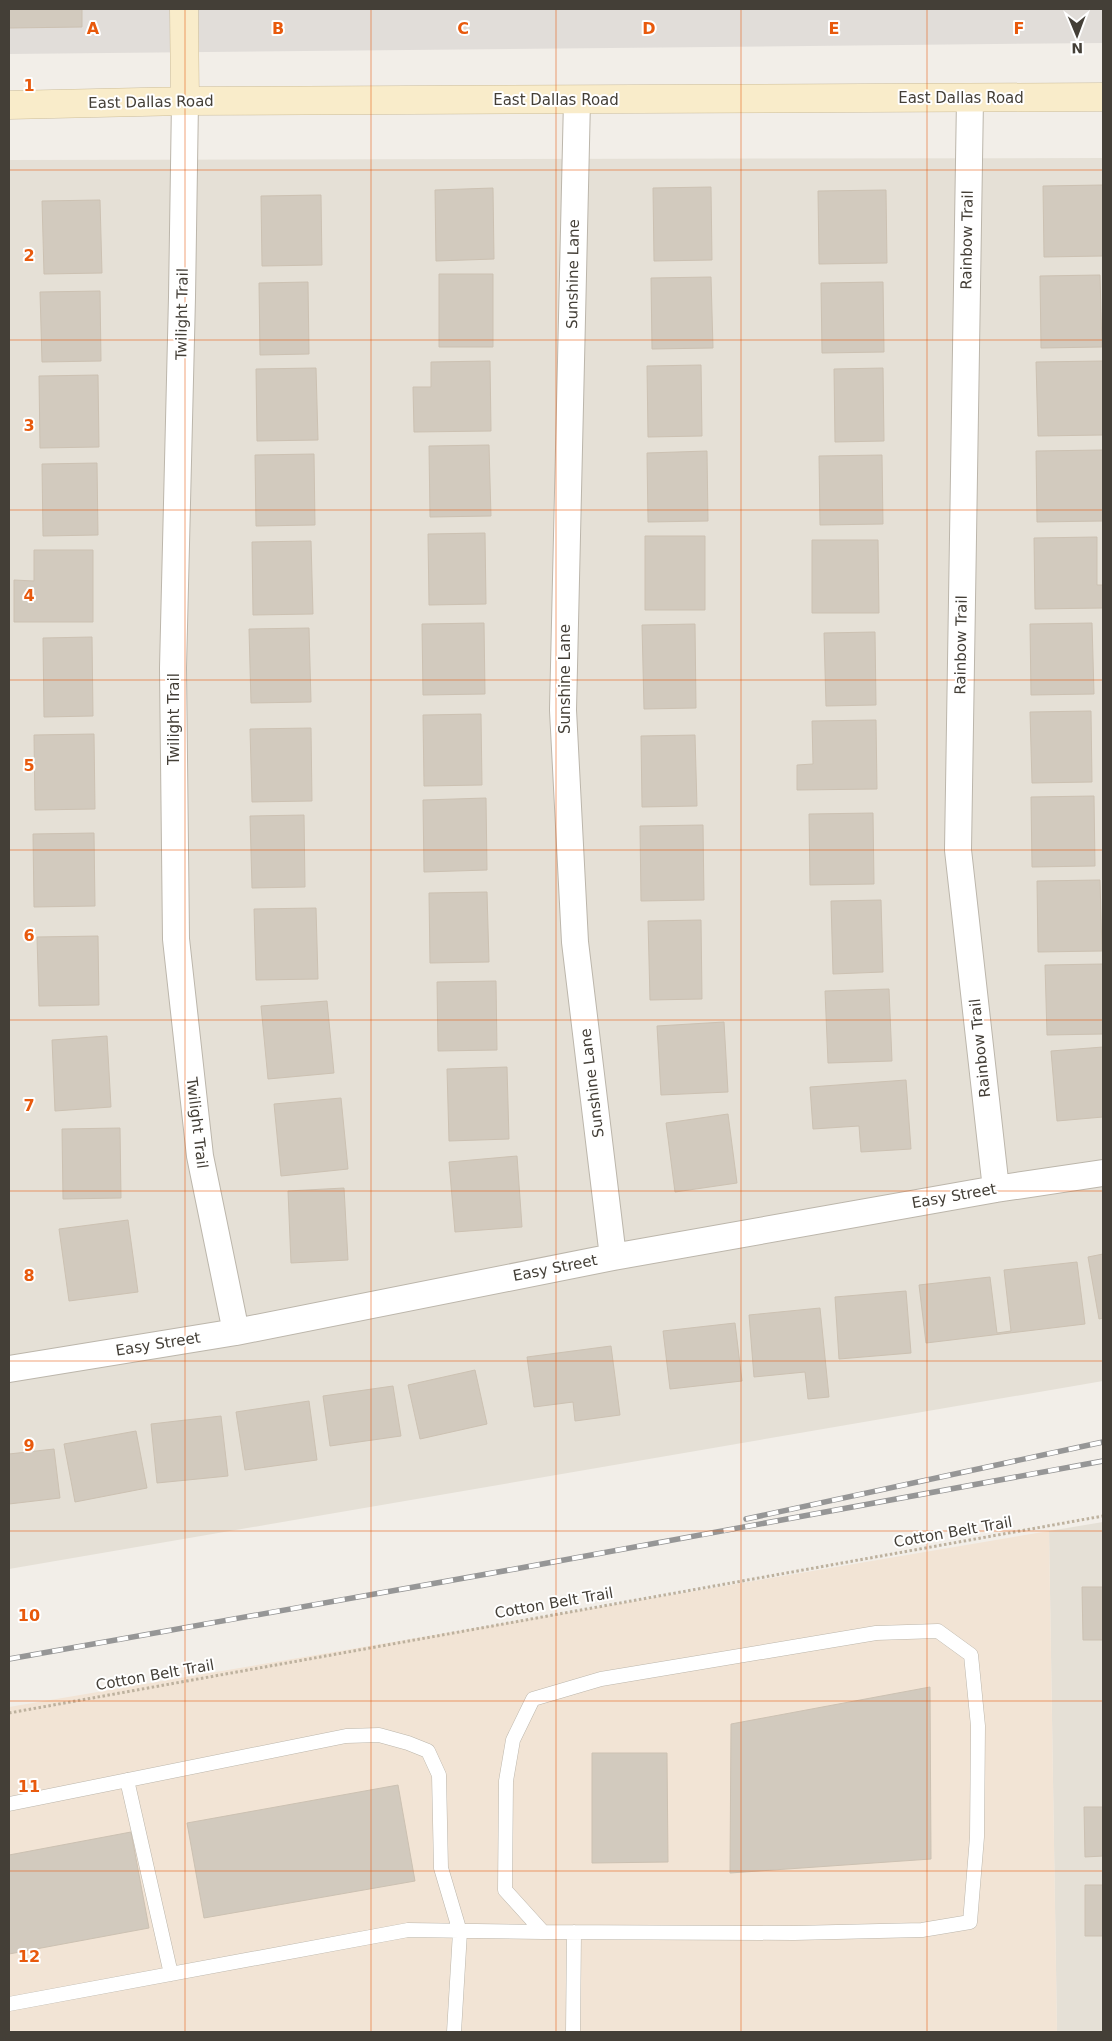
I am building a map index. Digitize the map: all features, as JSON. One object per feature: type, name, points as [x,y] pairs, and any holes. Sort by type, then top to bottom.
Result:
[{"type":"main road","points":[[184,9],[185,101]]},
{"type":"main road","name":"East Dallas Road","points":[[9,105],[185,101],[1103,98]]},
{"type":"street","name":"Rainbow Trail","points":[[970,99],[958,850],[996,1189]]},
{"type":"street","name":"Sunshine Lane","points":[[577,100],[563,710],[575,942],[613,1256]]},
{"type":"street","name":"Twilight Trail","points":[[185,101],[173,668],[176,938],[200,1156],[236,1332]]},
{"type":"street","name":"Easy Street","points":[[9,1369],[236,1332],[613,1256],[996,1189],[1103,1174]]},
{"type":"lane","points":[[9,2004],[408,1930],[460,1932],[794,1933],[922,1930],[970,1922],[977,1837],[978,1736],[970,1656],[938,1631],[876,1633],[601,1679],[533,1699],[513,1740],[506,1781],[505,1890],[543,1932]]},
{"type":"lane","points":[[9,1804],[346,1736],[379,1735],[428,1751],[439,1775],[441,1868],[460,1932],[454,2032]]},
{"type":"lane","points":[[128,1780],[171,1974]]},
{"type":"lane","points":[[573,2032],[574,1932]]},
{"type":"path","name":"Cotton Belt Trail","points":[[9,1713],[1103,1516]]},
{"type":"shaded area","points":[[9,9],[1103,9],[1103,43],[9,54]]},
{"type":"shaded area","points":[[1103,158],[1103,1381],[9,1569],[9,160]]},
{"type":"shaded area","points":[[1103,1522],[1103,2032],[1057,2032],[1049,1531]]},
{"type":"shaded area","points":[[1049,1531],[1057,2032],[9,2032],[9,1707]]},
{"type":"building","points":[[9,9],[82,9],[82,27],[9,28]]},
{"type":"building","points":[[1103,185],[1103,256],[1044,257],[1043,186]]},
{"type":"building","points":[[711,187],[712,260],[654,261],[653,188]]},
{"type":"building","points":[[493,188],[494,259],[436,261],[435,190]]},
{"type":"building","points":[[886,190],[887,263],[819,264],[818,191]]},
{"type":"building","points":[[321,195],[322,265],[262,266],[261,196]]},
{"type":"building","points":[[100,200],[102,273],[44,274],[42,201]]},
{"type":"building","points":[[439,274],[493,274],[493,347],[439,347]]},
{"type":"building","points":[[1100,275],[1102,347],[1041,348],[1040,276]]},
{"type":"building","points":[[711,277],[713,348],[652,349],[651,278]]},
{"type":"building","points":[[308,282],[309,354],[260,355],[259,283]]},
{"type":"building","points":[[883,282],[884,352],[822,353],[821,283]]},
{"type":"building","points":[[100,291],[101,361],[42,362],[40,292]]},
{"type":"building","points":[[490,361],[491,431],[414,432],[413,387],[431,387],[431,362]]},
{"type":"building","points":[[1103,361],[1103,435],[1038,436],[1036,362]]},
{"type":"building","points":[[701,365],[702,436],[648,437],[647,366]]},
{"type":"building","points":[[316,368],[318,440],[257,441],[256,369]]},
{"type":"building","points":[[883,368],[884,441],[835,442],[834,369]]},
{"type":"building","points":[[98,375],[99,447],[40,448],[39,376]]},
{"type":"building","points":[[489,445],[491,516],[430,517],[429,446]]},
{"type":"building","points":[[1103,450],[1103,521],[1037,522],[1036,451]]},
{"type":"building","points":[[707,451],[708,521],[648,522],[647,453]]},
{"type":"building","points":[[314,454],[315,525],[256,526],[255,455]]},
{"type":"building","points":[[882,455],[883,524],[820,525],[819,456]]},
{"type":"building","points":[[97,463],[98,535],[43,536],[42,464]]},
{"type":"building","points":[[485,533],[486,604],[429,605],[428,534]]},
{"type":"building","points":[[645,536],[705,536],[705,610],[645,610]]},
{"type":"building","points":[[1097,537],[1097,585],[1103,585],[1103,608],[1035,609],[1034,538]]},
{"type":"building","points":[[812,540],[878,540],[879,613],[812,613]]},
{"type":"building","points":[[311,541],[313,614],[253,615],[252,542]]},
{"type":"building","points":[[34,550],[93,550],[93,622],[14,622],[14,580],[34,581]]},
{"type":"building","points":[[484,623],[485,694],[423,695],[422,624]]},
{"type":"building","points":[[1092,623],[1094,694],[1031,695],[1030,624]]},
{"type":"building","points":[[695,624],[696,708],[644,709],[642,625]]},
{"type":"building","points":[[309,628],[311,702],[251,703],[249,629]]},
{"type":"building","points":[[875,632],[876,705],[826,706],[824,633]]},
{"type":"building","points":[[92,637],[93,716],[44,717],[43,638]]},
{"type":"building","points":[[1091,711],[1092,782],[1032,783],[1030,712]]},
{"type":"building","points":[[481,714],[482,785],[424,786],[423,715]]},
{"type":"building","points":[[876,720],[877,789],[797,790],[797,765],[813,764],[812,721]]},
{"type":"building","points":[[311,728],[312,801],[252,802],[250,729]]},
{"type":"building","points":[[94,734],[95,809],[35,810],[34,735]]},
{"type":"building","points":[[695,735],[697,806],[642,807],[641,736]]},
{"type":"building","points":[[1094,796],[1095,866],[1032,867],[1031,797]]},
{"type":"building","points":[[486,798],[487,870],[424,872],[423,800]]},
{"type":"building","points":[[873,813],[874,884],[810,885],[809,814]]},
{"type":"building","points":[[304,815],[305,887],[252,888],[250,816]]},
{"type":"building","points":[[703,825],[704,900],[641,901],[640,826]]},
{"type":"building","points":[[94,833],[95,906],[34,907],[33,834]]},
{"type":"building","points":[[1100,880],[1102,951],[1038,952],[1037,881]]},
{"type":"building","points":[[487,892],[489,962],[430,963],[429,893]]},
{"type":"building","points":[[881,900],[883,972],[833,974],[831,901]]},
{"type":"building","points":[[316,908],[318,979],[256,980],[254,909]]},
{"type":"building","points":[[701,920],[702,999],[650,1000],[648,921]]},
{"type":"building","points":[[98,936],[99,1005],[39,1006],[37,937]]},
{"type":"building","points":[[1103,964],[1103,1034],[1047,1035],[1045,965]]},
{"type":"building","points":[[496,981],[497,1050],[438,1051],[437,982]]},
{"type":"building","points":[[889,989],[892,1061],[828,1063],[825,991]]},
{"type":"building","points":[[327,1001],[334,1073],[268,1079],[261,1006]]},
{"type":"building","points":[[724,1022],[728,1092],[661,1095],[657,1026]]},
{"type":"building","points":[[107,1036],[111,1107],[55,1111],[52,1040]]},
{"type":"building","points":[[1103,1047],[1103,1117],[1057,1121],[1051,1051]]},
{"type":"building","points":[[507,1067],[509,1139],[449,1141],[447,1069]]},
{"type":"building","points":[[906,1080],[911,1149],[861,1152],[859,1126],[813,1129],[810,1087]]},
{"type":"building","points":[[341,1098],[348,1169],[281,1176],[274,1104]]},
{"type":"building","points":[[728,1114],[737,1183],[675,1192],[666,1123]]},
{"type":"building","points":[[120,1128],[121,1198],[63,1199],[62,1129]]},
{"type":"building","points":[[517,1156],[522,1227],[455,1232],[449,1162]]},
{"type":"building","points":[[344,1188],[348,1260],[291,1263],[288,1191]]},
{"type":"building","points":[[128,1220],[138,1292],[69,1301],[59,1229]]},
{"type":"building","points":[[1103,1254],[1103,1318],[1099,1319],[1088,1257]]},
{"type":"building","points":[[1077,1262],[1085,1324],[926,1343],[919,1285],[990,1277],[997,1333],[1011,1331],[1004,1270]]},
{"type":"building","points":[[906,1291],[911,1353],[839,1359],[835,1297]]},
{"type":"building","points":[[820,1308],[829,1397],[808,1399],[805,1372],[754,1377],[749,1315]]},
{"type":"building","points":[[735,1323],[742,1381],[670,1389],[663,1331]]},
{"type":"building","points":[[611,1346],[620,1415],[575,1421],[573,1402],[534,1407],[527,1357]]},
{"type":"building","points":[[475,1370],[487,1424],[420,1439],[408,1385]]},
{"type":"building","points":[[393,1386],[401,1436],[330,1446],[323,1396]]},
{"type":"building","points":[[309,1401],[317,1460],[245,1470],[236,1412]]},
{"type":"building","points":[[221,1416],[228,1476],[157,1483],[151,1424]]},
{"type":"building","points":[[136,1431],[147,1488],[75,1502],[64,1444]]},
{"type":"building","points":[[54,1449],[60,1498],[9,1504],[9,1454]]},
{"type":"building","points":[[1082,1587],[1103,1587],[1103,1640],[1083,1640]]},
{"type":"building","points":[[930,1687],[931,1859],[730,1873],[731,1724]]},
{"type":"building","points":[[592,1753],[667,1753],[668,1862],[592,1863]]},
{"type":"building","points":[[398,1785],[415,1881],[204,1918],[187,1823]]},
{"type":"building","points":[[1084,1807],[1103,1807],[1103,1856],[1085,1857]]},
{"type":"building","points":[[131,1832],[149,1928],[9,1954],[9,1855]]},
{"type":"building","points":[[1085,1885],[1103,1885],[1103,1936],[1085,1936]]},
{"type":"railway","points":[[746,1519],[1103,1442]]},
{"type":"railway","points":[[9,1659],[515,1569],[1103,1461]]}]
